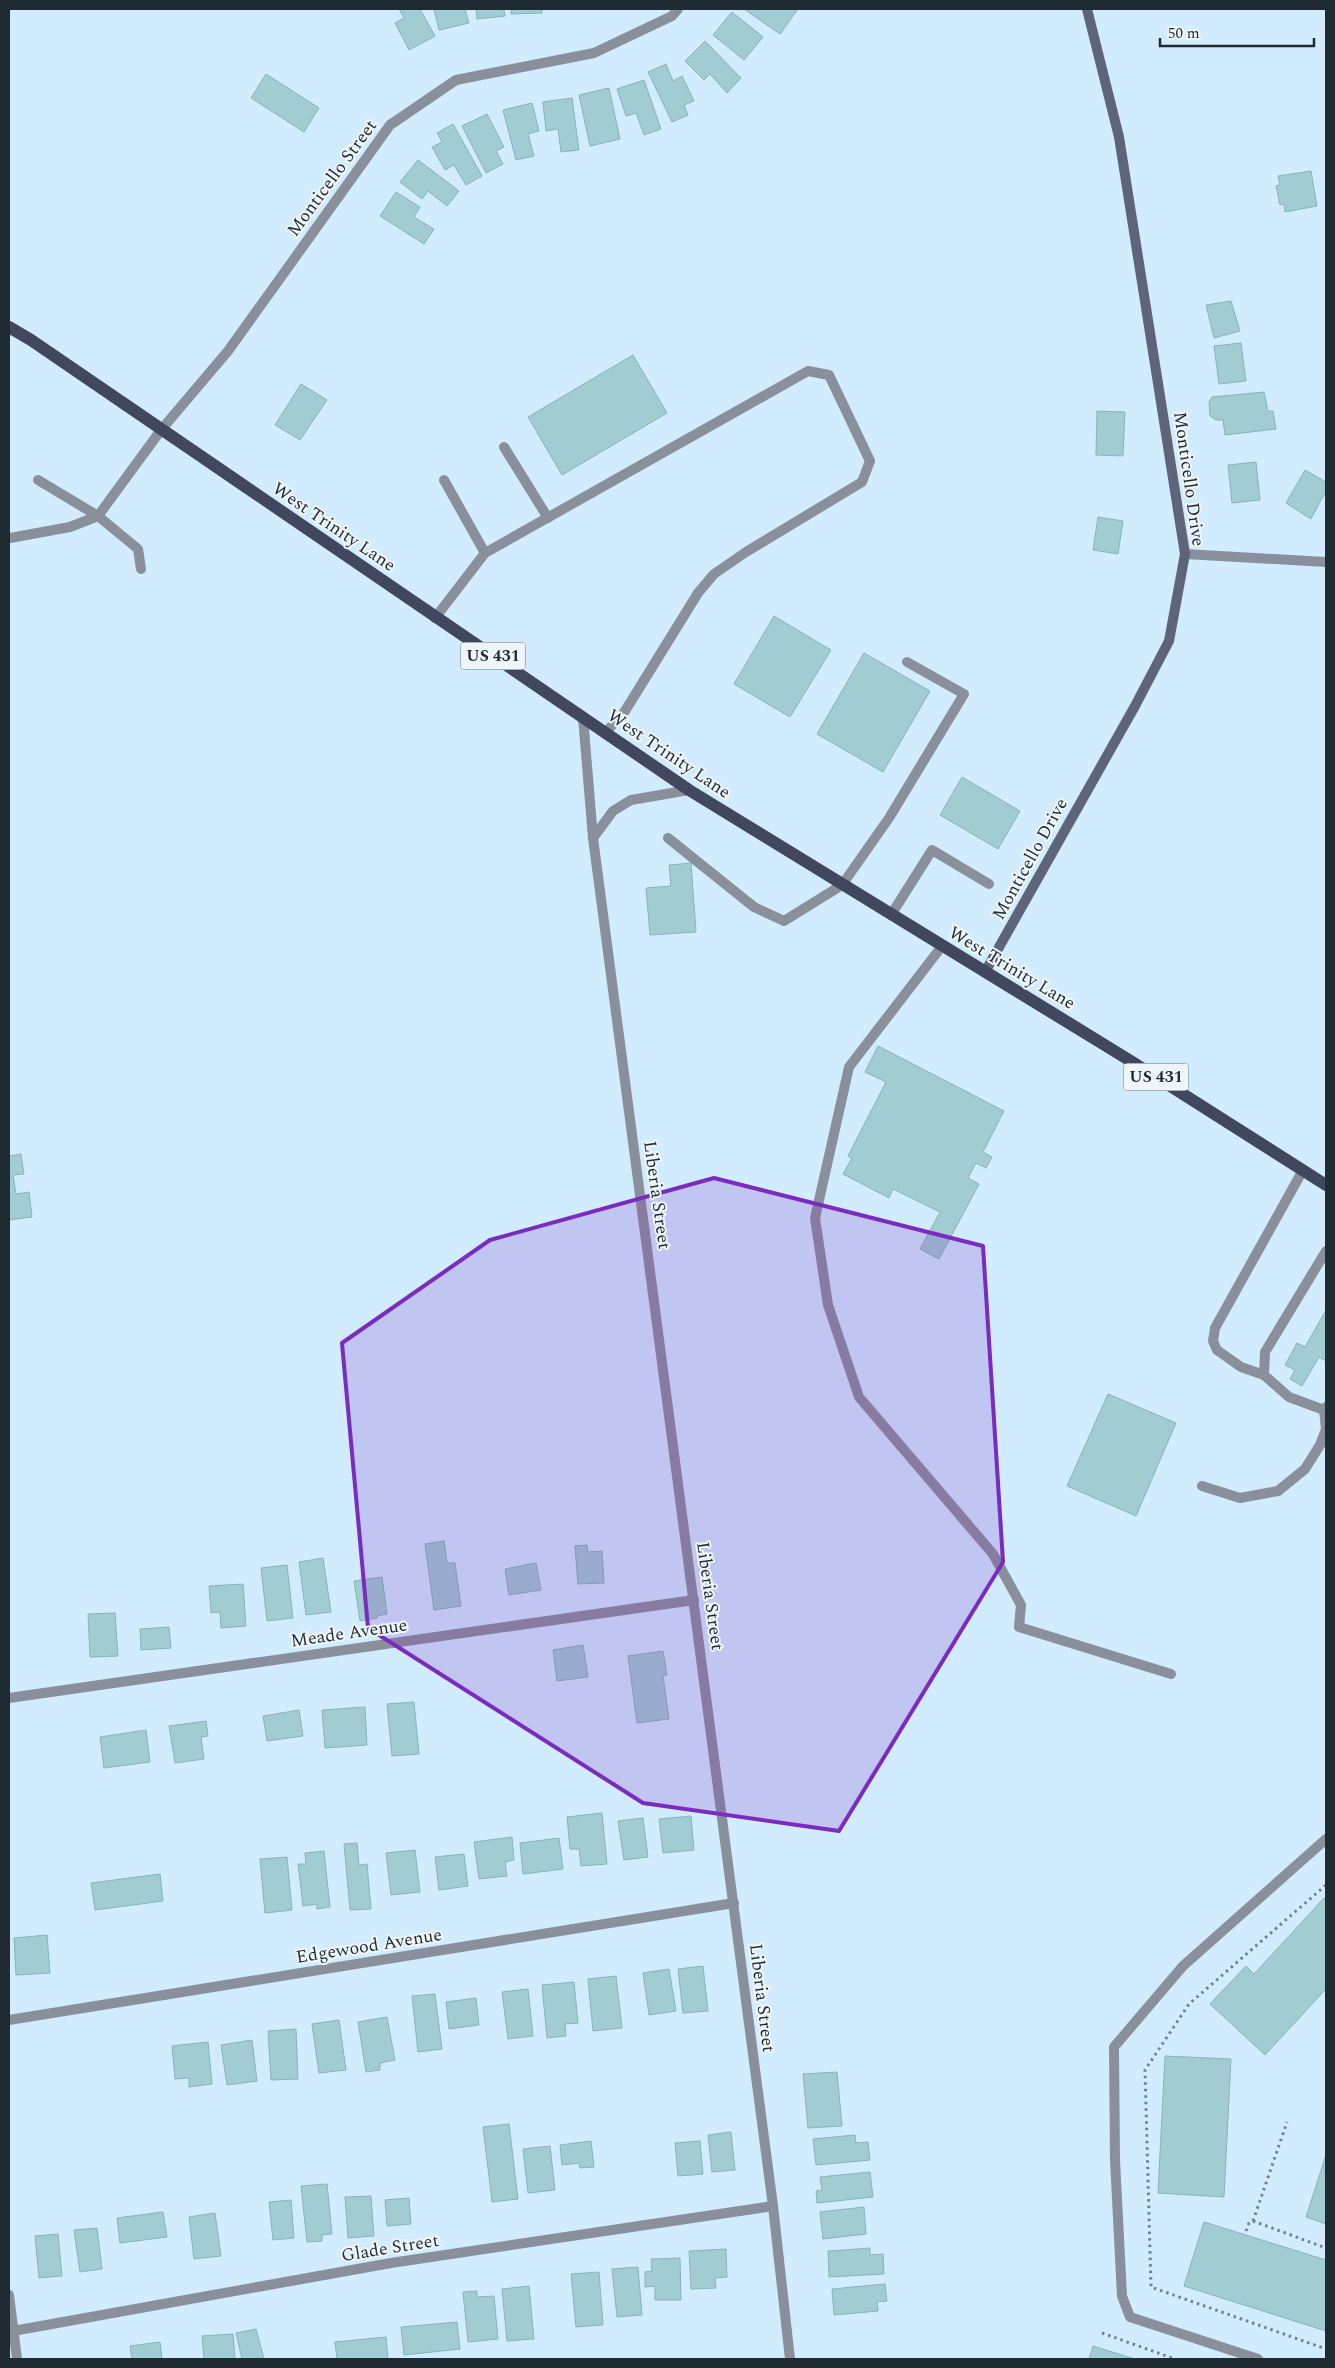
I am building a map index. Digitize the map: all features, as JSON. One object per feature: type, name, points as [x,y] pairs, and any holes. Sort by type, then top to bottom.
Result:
[{"type":"main road","name":"West Trinity Lane","points":[[9,327],[31,340],[689,790],[1143,1069],[1326,1185]]},
{"type":"street","name":"Monticello Street","points":[[98,516],[161,430],[228,351],[390,125],[456,80],[594,53],[672,16],[678,9]]},
{"type":"street","name":"Monticello Drive","points":[[985,972],[1135,706],[1169,641],[1185,554],[1119,137],[1087,9]]},
{"type":"street","points":[[435,618],[486,553],[808,371],[829,375],[870,462],[862,482],[746,552],[714,574],[698,593],[625,711],[606,732]]},
{"type":"street","points":[[504,448],[548,518]]},
{"type":"street","points":[[38,480],[98,516],[138,549],[141,569]]},
{"type":"street","points":[[444,480],[486,553]]},
{"type":"street","points":[[10,538],[70,527],[98,516]]},
{"type":"street","points":[[1185,554],[1326,562]]},
{"type":"street","points":[[668,838],[754,907],[784,921],[842,884],[889,818],[964,694],[907,662]]},
{"type":"street","name":"Liberia Street","points":[[583,717],[593,838],[734,1903],[747,2018],[773,2206],[790,2359]]},
{"type":"street","points":[[593,838],[613,811],[631,800],[689,790]]},
{"type":"street","points":[[891,915],[932,850],[989,884]]},
{"type":"street","points":[[942,946],[849,1067],[815,1218],[828,1305],[859,1397],[993,1554],[1021,1606],[1019,1627],[1170,1674]]},
{"type":"street","points":[[1202,1486],[1240,1498],[1278,1491],[1305,1469],[1320,1445],[1326,1429],[1325,1409],[1289,1397],[1264,1375],[1241,1367],[1217,1350],[1213,1341],[1215,1328],[1303,1170]]},
{"type":"street","points":[[1264,1375],[1265,1352],[1326,1250]]},
{"type":"street","name":"Meade Avenue","points":[[9,1698],[694,1600]]},
{"type":"street","points":[[1258,2359],[1130,2317],[1122,2296],[1115,2160],[1114,2047],[1183,1966],[1326,1839]]},
{"type":"street","name":"Edgewood Avenue","points":[[9,2020],[734,1903]]},
{"type":"street","name":"Glade Street","points":[[13,2331],[391,2263],[773,2206]]},
{"type":"street","points":[[9,2295],[17,2359]]},
{"type":"path","points":[[1326,1885],[1189,2004],[1145,2070],[1151,2287],[1326,2348]]},
{"type":"path","points":[[1246,2231],[1249,2223],[1253,2221],[1287,2122]]},
{"type":"path","points":[[1253,2221],[1326,2248]]},
{"type":"path","points":[[1102,2333],[1175,2359]]},
{"type":"highlighted area","points":[[714,1178],[983,1246],[1003,1562],[839,1831],[643,1803],[368,1628],[342,1343],[490,1240]]},
{"type":"building","points":[[399,9],[420,9],[435,36],[409,50],[395,23],[404,18]]},
{"type":"building","points":[[434,9],[465,9],[469,23],[439,30]]},
{"type":"building","points":[[476,9],[504,9],[505,16],[477,19]]},
{"type":"building","points":[[511,9],[542,9],[542,13],[511,14]]},
{"type":"building","points":[[744,9],[798,9],[780,34]]},
{"type":"building","points":[[732,12],[763,37],[744,60],[713,35]]},
{"type":"building","points":[[705,41],[741,78],[727,93],[710,74],[704,80],[685,61]]},
{"type":"building","points":[[666,64],[673,81],[682,76],[694,101],[684,105],[688,115],[672,122],[648,72]]},
{"type":"building","points":[[266,74],[319,108],[304,132],[251,98]]},
{"type":"building","points":[[644,80],[661,129],[644,135],[636,113],[626,116],[617,89]]},
{"type":"building","points":[[609,88],[620,139],[590,146],[579,95]]},
{"type":"building","points":[[572,98],[579,150],[561,152],[558,129],[546,131],[543,102]]},
{"type":"building","points":[[532,103],[539,131],[528,134],[534,156],[516,160],[503,110]]},
{"type":"building","points":[[487,114],[504,147],[496,151],[503,164],[486,173],[462,126]]},
{"type":"building","points":[[453,124],[482,176],[466,185],[454,165],[445,170],[432,147],[442,142],[437,133]]},
{"type":"building","points":[[418,160],[459,191],[447,206],[428,191],[422,199],[400,182]]},
{"type":"building","points":[[1311,171],[1317,206],[1285,212],[1284,204],[1280,205],[1276,186],[1280,185],[1278,176]]},
{"type":"building","points":[[396,192],[420,207],[414,217],[434,229],[424,244],[380,216]]},
{"type":"building","points":[[1231,301],[1240,331],[1214,338],[1206,305]]},
{"type":"building","points":[[1241,343],[1246,381],[1219,384],[1214,346]]},
{"type":"building","points":[[633,355],[667,413],[562,475],[528,417]]},
{"type":"building","points":[[301,384],[327,400],[300,440],[275,425]]},
{"type":"building","points":[[1264,392],[1268,411],[1273,411],[1276,429],[1225,435],[1223,420],[1216,420],[1210,416],[1209,402],[1212,397]]},
{"type":"building","points":[[1097,411],[1125,412],[1123,456],[1096,455]]},
{"type":"building","points":[[1256,462],[1260,500],[1232,503],[1228,465]]},
{"type":"building","points":[[1305,470],[1326,482],[1326,491],[1311,519],[1286,503]]},
{"type":"building","points":[[1098,517],[1123,521],[1118,554],[1093,550]]},
{"type":"building","points":[[774,616],[831,650],[790,717],[734,684]]},
{"type":"building","points":[[864,653],[930,691],[883,772],[817,734]]},
{"type":"building","points":[[962,777],[1020,811],[998,849],[940,815]]},
{"type":"building","points":[[691,863],[696,932],[650,935],[646,888],[671,886],[669,865]]},
{"type":"building","points":[[878,1046],[1004,1111],[983,1152],[992,1157],[986,1168],[976,1163],[968,1178],[979,1184],[939,1259],[920,1249],[940,1212],[893,1189],[889,1198],[843,1174],[852,1158],[848,1156],[886,1082],[865,1072]]},
{"type":"building","points":[[21,1154],[24,1174],[13,1175],[16,1194],[29,1192],[32,1217],[9,1220],[9,1156]]},
{"type":"building","points":[[1326,1310],[1326,1361],[1319,1357],[1302,1386],[1290,1379],[1295,1370],[1285,1365],[1297,1343],[1305,1347]]},
{"type":"building","points":[[1108,1394],[1176,1423],[1136,1516],[1067,1486]]},
{"type":"building","points":[[444,1541],[447,1563],[455,1563],[461,1606],[434,1610],[425,1544]]},
{"type":"building","points":[[587,1545],[588,1552],[602,1551],[604,1583],[578,1584],[575,1546]]},
{"type":"building","points":[[323,1558],[331,1612],[306,1615],[299,1562]]},
{"type":"building","points":[[536,1563],[541,1590],[509,1595],[505,1569]]},
{"type":"building","points":[[287,1565],[293,1618],[267,1621],[261,1568]]},
{"type":"building","points":[[382,1577],[387,1614],[360,1621],[354,1581]]},
{"type":"building","points":[[243,1584],[246,1626],[221,1628],[220,1612],[211,1613],[209,1586]]},
{"type":"building","points":[[115,1613],[118,1656],[90,1657],[88,1614]]},
{"type":"building","points":[[169,1627],[171,1648],[141,1650],[140,1629]]},
{"type":"building","points":[[583,1645],[588,1677],[557,1681],[553,1650]]},
{"type":"building","points":[[663,1651],[667,1675],[663,1676],[669,1719],[637,1723],[628,1656]]},
{"type":"building","points":[[414,1702],[419,1754],[392,1756],[387,1704]]},
{"type":"building","points":[[365,1707],[367,1745],[325,1748],[322,1710]]},
{"type":"building","points":[[299,1710],[303,1736],[267,1741],[263,1716]]},
{"type":"building","points":[[206,1721],[208,1736],[201,1737],[204,1759],[175,1763],[169,1726]]},
{"type":"building","points":[[146,1730],[150,1762],[104,1768],[100,1737]]},
{"type":"building","points":[[602,1813],[607,1864],[581,1866],[579,1849],[570,1849],[567,1817]]},
{"type":"building","points":[[691,1816],[694,1850],[663,1853],[659,1819]]},
{"type":"building","points":[[643,1818],[648,1857],[624,1860],[618,1821]]},
{"type":"building","points":[[512,1837],[514,1860],[505,1862],[507,1876],[479,1879],[474,1842]]},
{"type":"building","points":[[559,1838],[563,1869],[523,1874],[520,1843]]},
{"type":"building","points":[[357,1843],[359,1865],[367,1864],[371,1909],[350,1910],[344,1844]]},
{"type":"building","points":[[415,1850],[420,1892],[391,1895],[386,1853]]},
{"type":"building","points":[[324,1851],[330,1907],[317,1909],[317,1904],[303,1906],[298,1864],[306,1864],[305,1853]]},
{"type":"building","points":[[464,1854],[468,1886],[439,1890],[435,1857]]},
{"type":"building","points":[[287,1857],[292,1910],[265,1913],[260,1859]]},
{"type":"building","points":[[160,1874],[163,1901],[95,1910],[91,1883]]},
{"type":"building","points":[[1324,1898],[1326,1901],[1326,1989],[1265,2055],[1210,2004],[1246,1966],[1254,1974]]},
{"type":"building","points":[[47,1935],[50,1973],[16,1975],[14,1938]]},
{"type":"building","points":[[703,1966],[708,2011],[683,2013],[678,1969]]},
{"type":"building","points":[[669,1969],[676,2011],[649,2015],[643,1973]]},
{"type":"building","points":[[616,1976],[622,2028],[593,2031],[588,1979]]},
{"type":"building","points":[[574,1982],[578,2023],[565,2024],[566,2036],[547,2038],[542,1985]]},
{"type":"building","points":[[528,1989],[533,2036],[508,2039],[502,1992]]},
{"type":"building","points":[[435,1994],[442,2049],[418,2052],[412,1996]]},
{"type":"building","points":[[476,1998],[479,2025],[449,2029],[446,2002]]},
{"type":"building","points":[[387,2017],[395,2060],[380,2063],[380,2070],[366,2072],[358,2022]]},
{"type":"building","points":[[339,2020],[346,2070],[319,2073],[312,2024]]},
{"type":"building","points":[[296,2029],[298,2079],[271,2080],[268,2031]]},
{"type":"building","points":[[252,2040],[257,2081],[227,2085],[221,2045]]},
{"type":"building","points":[[208,2042],[212,2084],[189,2087],[189,2078],[175,2079],[172,2046]]},
{"type":"building","points":[[1165,2056],[1231,2059],[1224,2197],[1158,2193]]},
{"type":"building","points":[[837,2072],[842,2126],[808,2128],[803,2074]]},
{"type":"building","points":[[509,2124],[518,2199],[492,2202],[483,2127]]},
{"type":"building","points":[[731,2132],[735,2170],[712,2172],[708,2135]]},
{"type":"building","points":[[855,2135],[856,2143],[868,2142],[870,2160],[816,2165],[813,2139]]},
{"type":"building","points":[[591,2141],[594,2167],[580,2168],[579,2163],[562,2165],[560,2145]]},
{"type":"building","points":[[700,2141],[703,2174],[678,2176],[675,2143]]},
{"type":"building","points":[[550,2146],[555,2190],[528,2193],[523,2149]]},
{"type":"building","points":[[1326,2155],[1326,2224],[1306,2217]]},
{"type":"building","points":[[870,2172],[873,2197],[817,2203],[816,2191],[822,2190],[820,2177]]},
{"type":"building","points":[[327,2184],[332,2234],[322,2235],[322,2241],[307,2242],[301,2186]]},
{"type":"building","points":[[371,2196],[374,2236],[348,2238],[345,2197]]},
{"type":"building","points":[[409,2198],[411,2224],[387,2226],[385,2200]]},
{"type":"building","points":[[291,2200],[294,2238],[273,2240],[269,2202]]},
{"type":"building","points":[[864,2207],[866,2234],[823,2239],[820,2212]]},
{"type":"building","points":[[163,2212],[167,2237],[120,2243],[117,2218]]},
{"type":"building","points":[[215,2213],[221,2256],[194,2259],[189,2217]]},
{"type":"building","points":[[1204,2222],[1326,2260],[1326,2331],[1184,2286]]},
{"type":"building","points":[[97,2228],[102,2269],[80,2272],[74,2230]]},
{"type":"building","points":[[58,2234],[62,2276],[39,2278],[35,2236]]},
{"type":"building","points":[[870,2248],[870,2255],[883,2254],[884,2274],[829,2277],[828,2251]]},
{"type":"building","points":[[726,2249],[727,2277],[715,2278],[716,2288],[691,2289],[689,2251]]},
{"type":"building","points":[[680,2258],[681,2300],[655,2300],[655,2286],[645,2287],[645,2272],[652,2271],[651,2259]]},
{"type":"building","points":[[638,2267],[642,2315],[617,2317],[612,2269]]},
{"type":"building","points":[[599,2272],[603,2325],[576,2327],[571,2274]]},
{"type":"building","points":[[885,2284],[887,2301],[877,2302],[878,2311],[834,2315],[832,2289]]},
{"type":"building","points":[[529,2286],[534,2339],[507,2341],[502,2289]]},
{"type":"building","points":[[477,2291],[477,2297],[494,2296],[498,2339],[468,2342],[463,2292]]},
{"type":"building","points":[[457,2322],[460,2349],[404,2355],[401,2327]]},
{"type":"building","points":[[256,2329],[264,2359],[242,2359],[236,2333]]},
{"type":"building","points":[[233,2334],[235,2359],[204,2359],[202,2336]]},
{"type":"building","points":[[386,2337],[388,2359],[337,2359],[335,2342]]},
{"type":"building","points":[[160,2342],[162,2359],[132,2359],[130,2346]]},
{"type":"building","points":[[1093,2346],[1135,2359],[1089,2359]]}]
